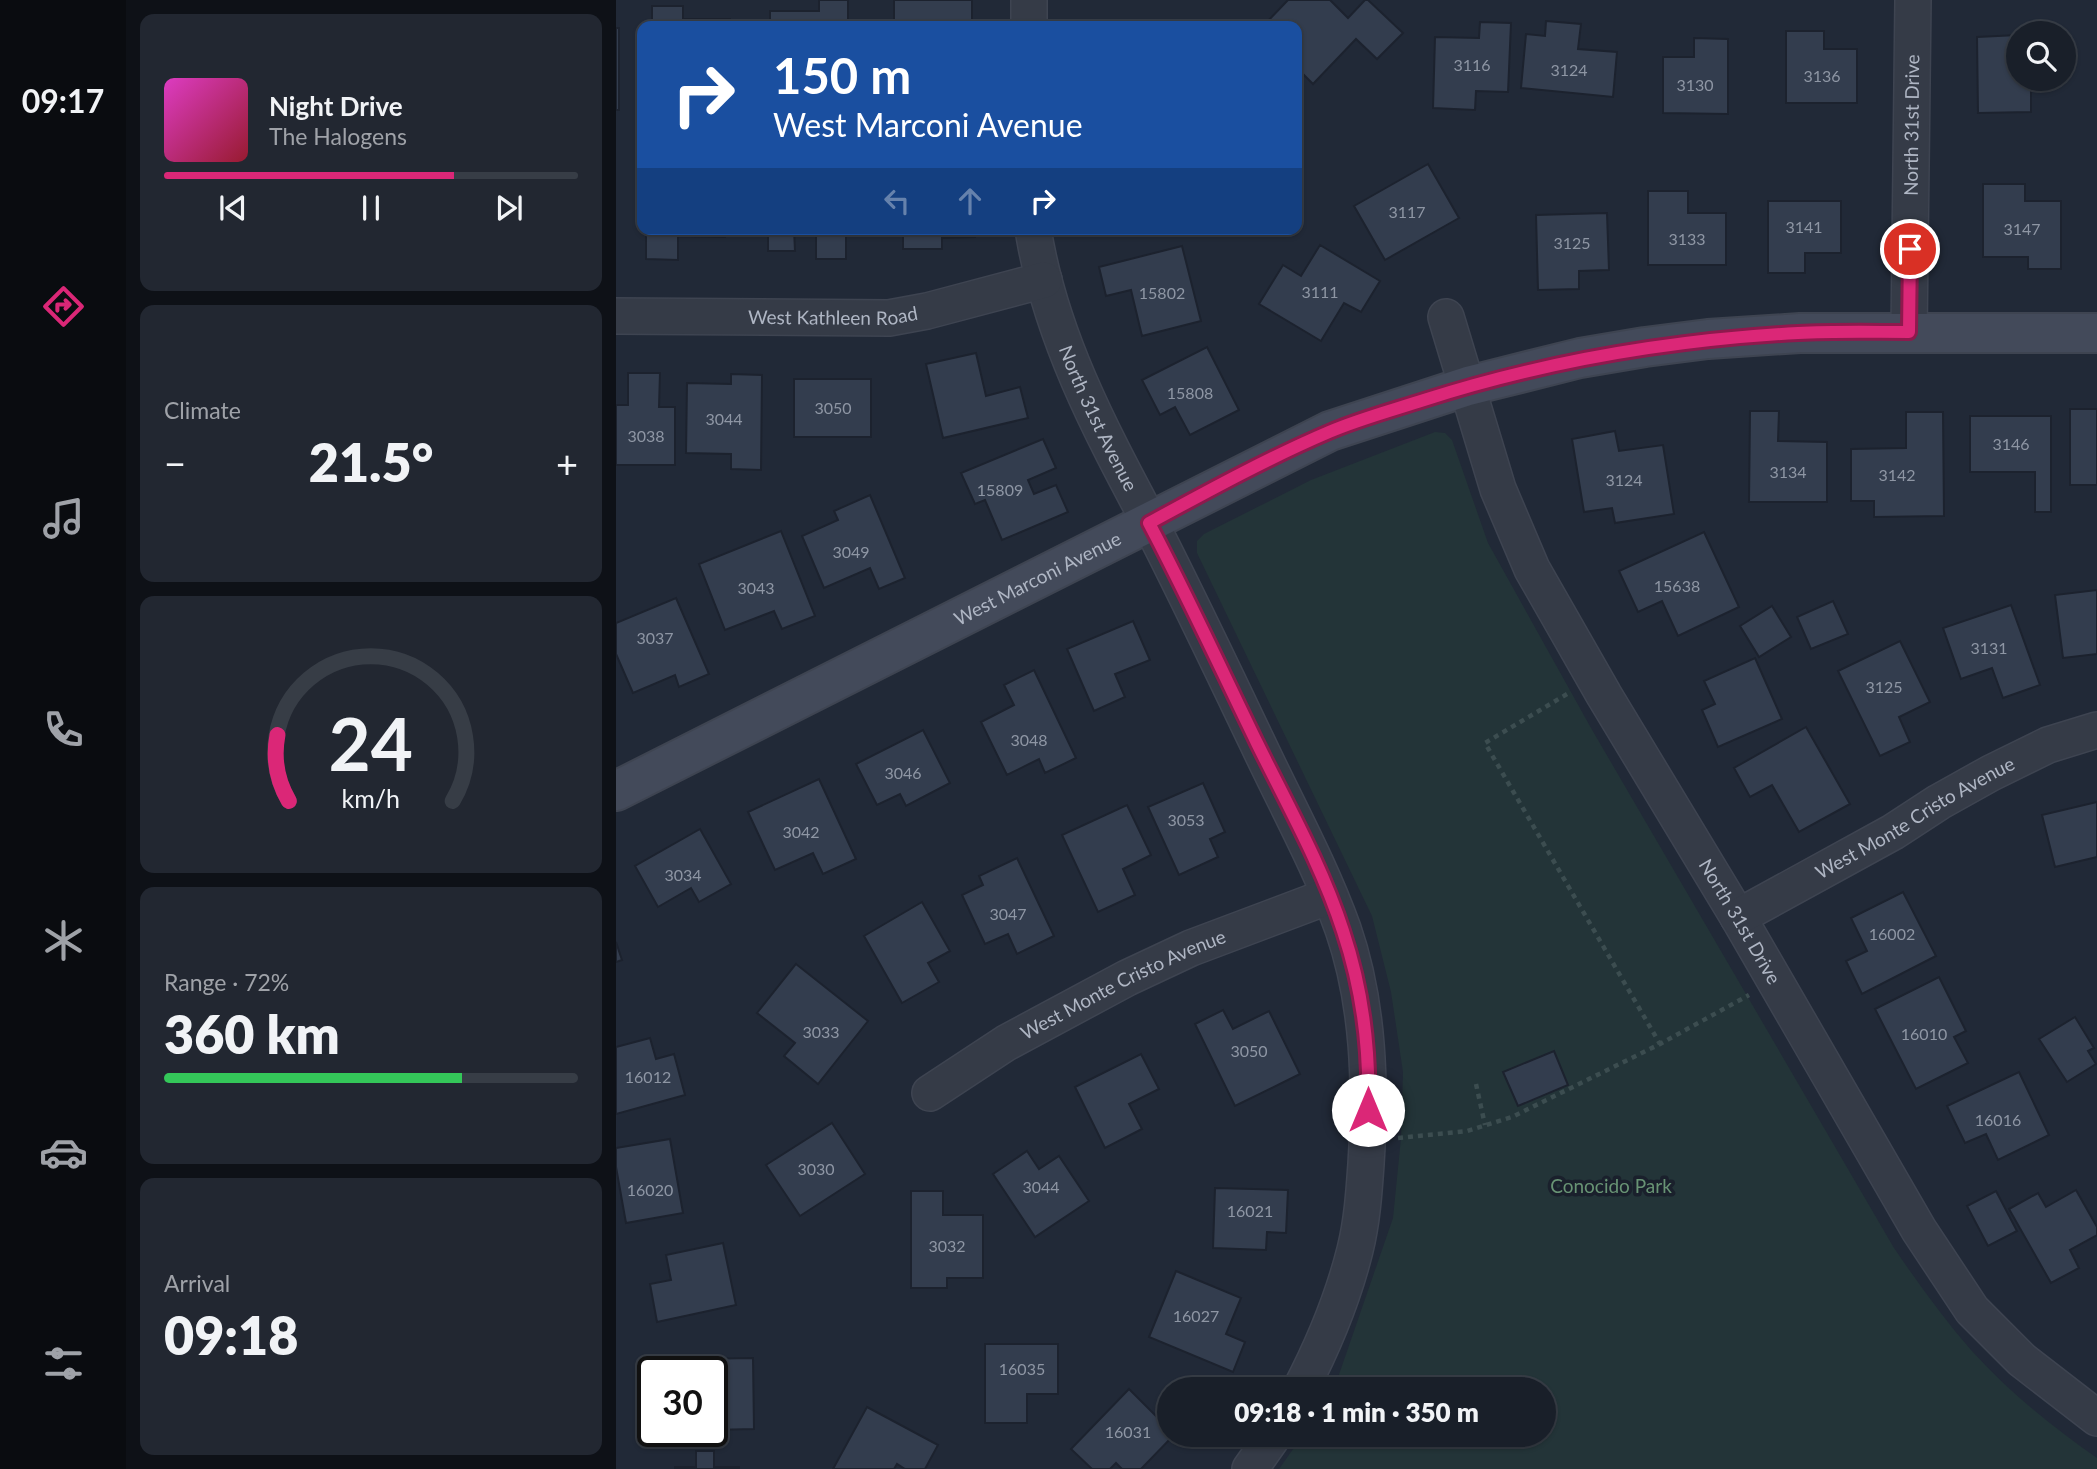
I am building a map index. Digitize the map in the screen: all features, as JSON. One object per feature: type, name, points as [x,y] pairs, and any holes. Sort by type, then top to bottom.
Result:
[{"type":"street","points":[[1029,0],[1030,21]]},
{"type":"street","name":"North 31st Drive","points":[[1909,332],[1913,0]]},
{"type":"street","name":"North 31st Avenue","points":[[1034,235],[1044,280],[1065,351],[1086,399],[1311,855],[1343,931],[1357,981],[1369,1082],[1363,1201],[1355,1250],[1334,1314],[1307,1377]]},
{"type":"street","name":"West Kathleen Road","points":[[616,316],[890,318],[1044,280]]},
{"type":"street","points":[[1446,317],[1468,386]]},
{"type":"street","name":"West Marconi Avenue","points":[[616,791],[1330,431],[1468,386],[1580,358],[1658,345],[1800,332],[2097,333]]},
{"type":"street","name":"North 31st Drive","points":[[1468,386],[1498,489],[1532,569],[1919,1230],[1972,1310],[2022,1360],[2093,1408]]},
{"type":"street","name":"West Monte Cristo Avenue","points":[[1738,917],[1893,832],[1991,773],[2048,745],[2097,730]]},
{"type":"street","name":"West Monte Cristo Avenue","points":[[930,1093],[1006,1043],[1127,978],[1191,948],[1329,896]]},
{"type":"street","points":[[1250,1469],[1266,1447]]},
{"type":"path","points":[[1594,678],[1485,743],[1660,1044]]},
{"type":"path","points":[[1367,1137],[1401,1138],[1467,1131],[1512,1117],[1660,1044],[1775,981]]},
{"type":"path","points":[[1476,1084],[1485,1125]]},
{"type":"green space","name":"Conocido Park","points":[[1435,432],[1445,433],[1452,440],[1488,543],[1591,728],[1894,1248],[1971,1350],[2031,1408],[2097,1458],[2097,1469],[1279,1469],[1295,1447],[1556,1447],[1556,1377],[1338,1377],[1393,1218],[1401,1138],[1403,1072],[1391,992],[1372,916],[1197,553],[1197,541],[1204,534],[1311,480]]},
{"type":"building","points":[[819,0],[848,0],[848,21],[770,21],[770,11],[819,11]]},
{"type":"building","points":[[894,0],[972,0],[972,21],[894,21]]},
{"type":"building","points":[[1288,0],[1330,0],[1348,18],[1368,0],[1403,33],[1377,59],[1356,39],[1313,84],[1302,73],[1302,21],[1268,21]]},
{"type":"building","points":[[652,6],[683,6],[683,19],[730,19],[730,21],[652,21]]},
{"type":"building","points":[[1546,21],[1581,24],[1578,49],[1617,52],[1613,97],[1521,88],[1526,34],[1545,36]]},
{"type":"building","points":[[1480,22],[1511,23],[1508,92],[1476,91],[1475,110],[1433,108],[1435,37],[1479,38]]},
{"type":"building","points":[[616,28],[619,28],[619,110],[616,110]]},
{"type":"building","points":[[1786,31],[1824,31],[1824,49],[1857,49],[1857,103],[1786,103]]},
{"type":"building","points":[[2006,36],[2006,91],[2031,91],[2031,112],[1978,113],[1977,37]]},
{"type":"building","points":[[1694,38],[1728,39],[1728,114],[1663,113],[1663,57],[1694,57]]},
{"type":"building","points":[[1428,164],[1459,218],[1385,260],[1354,206]]},
{"type":"building","points":[[1983,184],[2025,184],[2025,201],[2061,201],[2061,269],[2028,269],[2028,257],[1983,257]]},
{"type":"building","points":[[1648,191],[1688,191],[1688,213],[1726,213],[1726,265],[1648,265]]},
{"type":"building","points":[[1768,201],[1841,201],[1841,253],[1805,253],[1805,273],[1768,273]]},
{"type":"building","points":[[1607,213],[1609,270],[1579,271],[1579,289],[1538,290],[1536,215]]},
{"type":"building","points":[[646,235],[725,235],[678,236],[678,260],[646,259]]},
{"type":"building","points":[[768,235],[794,235],[795,251],[768,251]]},
{"type":"building","points":[[816,235],[846,235],[846,259],[816,259]]},
{"type":"building","points":[[903,235],[975,235],[942,238],[942,249],[903,249]]},
{"type":"building","points":[[1320,245],[1380,281],[1361,312],[1344,303],[1321,341],[1259,304],[1283,265],[1301,276]]},
{"type":"building","points":[[1182,246],[1201,321],[1142,336],[1131,290],[1106,296],[1099,267]]},
{"type":"building","points":[[1207,347],[1239,410],[1190,435],[1175,407],[1160,415],[1142,380]]},
{"type":"building","points":[[976,353],[986,396],[1020,387],[1028,418],[943,438],[926,364]]},
{"type":"building","points":[[628,373],[660,373],[659,407],[675,407],[675,465],[616,465],[616,405],[628,405]]},
{"type":"building","points":[[731,374],[762,375],[761,470],[731,469],[731,454],[686,453],[687,383],[731,384]]},
{"type":"building","points":[[794,379],[871,379],[871,437],[794,437]]},
{"type":"building","points":[[2070,409],[2097,409],[2097,485],[2070,485]]},
{"type":"building","points":[[1750,411],[1779,411],[1778,441],[1827,442],[1827,502],[1749,502]]},
{"type":"building","points":[[1906,412],[1943,412],[1944,516],[1874,517],[1874,501],[1851,501],[1851,449],[1906,448]]},
{"type":"building","points":[[1970,416],[2051,416],[2051,512],[2035,512],[2035,472],[1970,472]]},
{"type":"building","points":[[1615,431],[1619,451],[1663,445],[1674,514],[1615,523],[1612,508],[1584,512],[1572,439]]},
{"type":"building","points":[[1043,439],[1056,468],[1028,480],[1034,494],[1056,485],[1068,512],[1002,540],[985,500],[975,504],[961,473]]},
{"type":"building","points":[[870,495],[905,578],[879,589],[870,568],[824,588],[802,536],[838,520],[834,511]]},
{"type":"building","points":[[781,531],[815,616],[782,629],[774,611],[725,630],[699,564]]},
{"type":"building","points":[[1704,532],[1739,607],[1678,636],[1662,601],[1638,612],[1619,571]]},
{"type":"building","points":[[2097,590],[2097,654],[2063,658],[2055,595]]},
{"type":"building","points":[[676,598],[709,674],[679,687],[675,675],[633,693],[616,654],[616,623]]},
{"type":"building","points":[[1833,601],[1848,634],[1811,649],[1797,617]]},
{"type":"building","points":[[2011,605],[2040,685],[2003,698],[1992,668],[1961,679],[1943,628]]},
{"type":"building","points":[[1772,606],[1791,637],[1759,657],[1740,626]]},
{"type":"building","points":[[1133,621],[1150,660],[1115,674],[1125,697],[1094,711],[1067,649]]},
{"type":"building","points":[[1900,641],[1930,702],[1899,717],[1910,742],[1880,756],[1838,671]]},
{"type":"building","points":[[1755,658],[1782,719],[1718,747],[1702,710],[1715,704],[1704,681]]},
{"type":"building","points":[[1034,670],[1076,758],[1045,773],[1039,759],[1007,775],[981,722],[1014,705],[1004,685]]},
{"type":"building","points":[[1806,727],[1850,804],[1799,832],[1772,785],[1750,797],[1734,768]]},
{"type":"building","points":[[923,730],[950,783],[906,806],[900,794],[877,805],[856,764]]},
{"type":"building","points":[[819,779],[856,859],[823,874],[813,853],[775,870],[748,812]]},
{"type":"building","points":[[1203,783],[1225,832],[1210,839],[1218,857],[1179,875],[1148,807]]},
{"type":"building","points":[[2097,802],[2097,857],[2055,867],[2042,815]]},
{"type":"building","points":[[1127,805],[1151,855],[1123,869],[1135,895],[1098,912],[1062,835]]},
{"type":"building","points":[[700,829],[731,884],[699,902],[691,888],[658,907],[635,866]]},
{"type":"building","points":[[1017,858],[1054,936],[1017,954],[1008,934],[985,944],[962,895],[983,885],[979,876]]},
{"type":"building","points":[[1903,892],[1936,956],[1862,994],[1846,961],[1867,951],[1851,918]]},
{"type":"building","points":[[922,902],[950,951],[928,963],[939,982],[902,1003],[864,936]]},
{"type":"building","points":[[616,942],[622,960],[616,962]]},
{"type":"building","points":[[796,964],[868,1021],[818,1084],[784,1056],[795,1043],[757,1013]]},
{"type":"building","points":[[1939,977],[1966,1031],[1954,1037],[1968,1063],[1916,1089],[1875,1009]]},
{"type":"building","points":[[1223,1010],[1233,1029],[1269,1011],[1300,1074],[1235,1106],[1195,1024]]},
{"type":"building","points":[[2075,1017],[2094,1048],[2088,1051],[2096,1064],[2067,1082],[2039,1039]]},
{"type":"building","points":[[650,1038],[656,1059],[674,1054],[685,1095],[616,1114],[616,1047]]},
{"type":"building","points":[[1554,1051],[1568,1085],[1518,1106],[1503,1072]]},
{"type":"building","points":[[1141,1054],[1159,1089],[1129,1104],[1142,1129],[1105,1148],[1075,1087]]},
{"type":"building","points":[[2019,1072],[2049,1135],[1998,1160],[1986,1134],[1965,1143],[1947,1106]]},
{"type":"building","points":[[832,1123],[865,1174],[800,1216],[766,1165]]},
{"type":"building","points":[[670,1139],[683,1213],[626,1223],[616,1167],[616,1148]]},
{"type":"building","points":[[1027,1151],[1039,1169],[1059,1156],[1089,1201],[1035,1237],[993,1174]]},
{"type":"building","points":[[1215,1188],[1288,1190],[1286,1233],[1267,1232],[1266,1250],[1213,1248]]},
{"type":"building","points":[[2076,1190],[2097,1227],[2097,1235],[2070,1250],[2079,1268],[2051,1283],[2009,1209],[2038,1193],[2046,1207]]},
{"type":"building","points":[[911,1191],[943,1191],[943,1215],[983,1215],[983,1278],[947,1278],[947,1288],[911,1288]]},
{"type":"building","points":[[1996,1191],[2017,1231],[1988,1246],[1967,1206]]},
{"type":"building","points":[[723,1243],[736,1305],[657,1322],[650,1284],[671,1280],[666,1255]]},
{"type":"building","points":[[1176,1271],[1241,1298],[1226,1334],[1245,1342],[1233,1372],[1149,1337]]},
{"type":"building","points":[[985,1344],[1058,1344],[1058,1394],[1027,1394],[1027,1423],[985,1423]]},
{"type":"building","points":[[728,1358],[753,1358],[754,1429],[728,1430]]},
{"type":"building","points":[[1129,1389],[1157,1417],[1157,1447],[1162,1447],[1141,1469],[1122,1469],[1116,1463],[1110,1469],[1092,1469],[1071,1449]]},
{"type":"building","points":[[867,1407],[938,1445],[925,1469],[905,1469],[897,1464],[894,1469],[833,1469]]},
{"type":"building","points":[[696,1451],[714,1451],[714,1467],[739,1469],[675,1469],[696,1467]]},
{"type":"route","points":[[1368,1110],[1369,1082],[1363,1021],[1357,981],[1343,931],[1317,867],[1149,523],[1197,496],[1330,431],[1496,378],[1580,358],[1708,339],[1800,332],[1909,332],[1910,249]]}]
